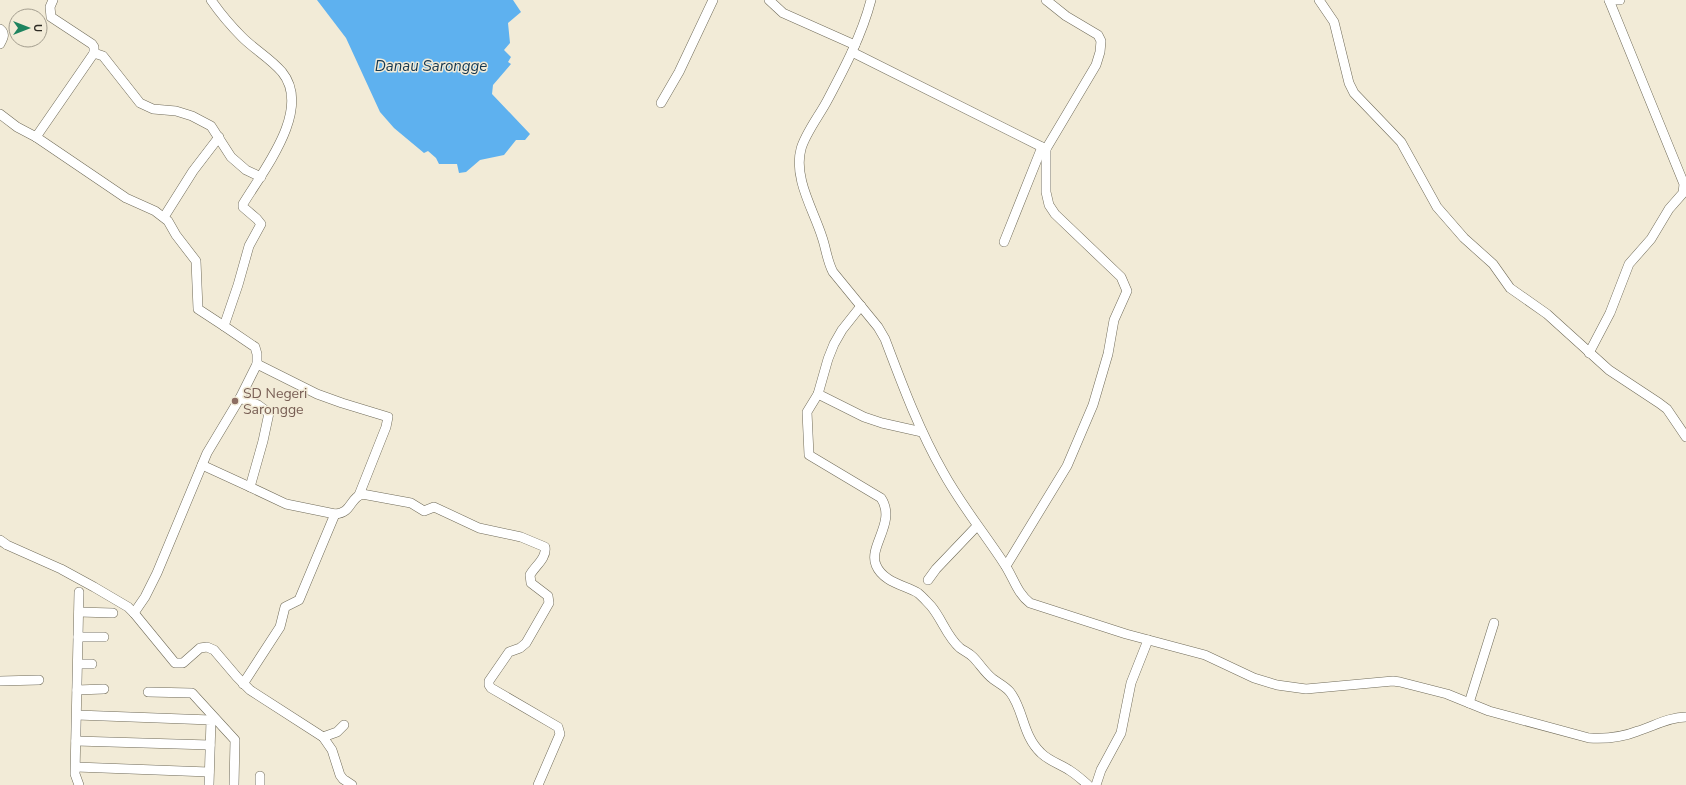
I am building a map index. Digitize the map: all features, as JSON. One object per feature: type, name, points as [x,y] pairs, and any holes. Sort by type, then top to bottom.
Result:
[{"type":"street","points":[[36,137],[94,53],[94,47],[92,44],[51,17],[50,6],[53,0]]},
{"type":"street","points":[[211,0],[242,38],[265,54],[282,72],[289,83],[291,90],[289,119],[282,139],[261,177],[243,204],[243,207],[261,224],[249,246],[224,326]]},
{"type":"street","points":[[661,103],[679,72],[713,0]]},
{"type":"street","points":[[770,0],[783,13],[1044,148]]},
{"type":"street","points":[[870,0],[853,49],[801,148],[800,155],[803,191],[822,237],[830,266],[878,327],[922,432],[943,473],[977,526],[1006,566],[1018,591],[1023,597],[1030,603],[1148,640],[1205,655],[1254,678],[1277,685],[1306,689],[1393,681],[1447,694],[1489,711],[1589,738],[1598,739],[1636,732],[1671,719],[1686,717]]},
{"type":"street","points":[[1004,242],[1044,148],[1096,64],[1100,52],[1101,41],[1094,31],[1066,16],[1046,0]]},
{"type":"street","points":[[1319,0],[1334,22],[1349,83],[1354,93],[1400,142],[1437,207],[1464,238],[1493,264],[1510,288],[1547,314],[1609,370],[1667,410],[1686,437]]},
{"type":"street","points":[[1589,353],[1610,313],[1629,264],[1652,239],[1669,209],[1685,189],[1609,0],[1620,0]]},
{"type":"street","points":[[0,29],[4,32],[4,36],[0,44]]},
{"type":"street","points":[[94,53],[103,56],[140,103],[153,109],[176,111],[192,116],[211,126],[231,157],[251,173],[261,177]]},
{"type":"street","points":[[0,114],[17,127],[36,137],[126,198],[164,217],[196,261],[198,310],[255,347],[257,354],[256,364],[240,398],[216,435],[202,465],[157,573],[145,597],[134,613]]},
{"type":"street","points":[[164,217],[193,171],[219,137]]},
{"type":"street","points":[[1006,566],[1067,466],[1095,399],[1108,354],[1114,320],[1127,291],[1121,277],[1055,214],[1049,205],[1046,192],[1044,148]]},
{"type":"street","points":[[861,306],[842,330],[834,344],[818,394],[806,417],[809,429],[809,455],[881,498],[886,512],[884,525],[876,550],[876,565],[889,580],[918,594],[935,611],[960,648],[971,655],[994,680],[1008,690],[1016,701],[1024,728],[1040,752],[1056,764],[1069,770],[1088,785]]},
{"type":"street","points":[[202,465],[286,504],[335,514],[347,510],[359,495],[386,427],[388,417],[317,394],[256,364]]},
{"type":"street","points":[[818,394],[882,424],[922,432]]},
{"type":"street","points":[[240,398],[258,405],[269,413],[264,441],[250,487]]},
{"type":"street","points":[[359,495],[364,494],[388,500],[411,503],[424,511],[434,507],[479,528],[521,537],[545,547],[545,552],[530,575],[531,583],[548,596],[548,603],[526,643],[520,648],[509,652],[489,681],[491,688],[558,727],[560,734],[538,785]]},
{"type":"street","points":[[243,684],[280,627],[285,607],[299,600],[335,514]]},
{"type":"street","points":[[928,580],[936,569],[977,526]]},
{"type":"street","points":[[0,540],[7,546],[55,566],[84,581],[128,607],[175,663],[183,663],[200,648],[211,648],[243,684],[323,737],[332,750],[342,779],[352,785]]},
{"type":"street","points":[[79,592],[75,774],[79,785]]},
{"type":"street","points":[[79,612],[113,613]]},
{"type":"street","points":[[1469,703],[1494,623]]},
{"type":"street","points":[[78,637],[104,637]]},
{"type":"street","points":[[1096,785],[1101,770],[1121,733],[1131,683],[1148,640]]},
{"type":"street","points":[[78,664],[92,664]]},
{"type":"street","points":[[0,681],[39,680]]},
{"type":"street","points":[[77,690],[104,689]]},
{"type":"street","points":[[148,692],[192,693],[231,735],[235,740],[234,785]]},
{"type":"street","points":[[77,715],[211,720],[209,785]]},
{"type":"street","points":[[323,737],[337,732],[344,725]]},
{"type":"street","points":[[76,741],[210,746]]},
{"type":"street","points":[[76,768],[209,772]]},
{"type":"water","name":"Danau Sarongge","points":[[317,0],[513,0],[521,12],[508,23],[510,43],[504,50],[511,57],[508,62],[511,64],[493,85],[492,94],[530,134],[525,140],[516,140],[504,155],[480,160],[466,172],[459,173],[457,164],[439,164],[436,158],[428,151],[424,153],[394,128],[380,112],[346,38]]},
{"type":"place","name":"SD Negeri Sarongge","points":[[235,401]]}]
